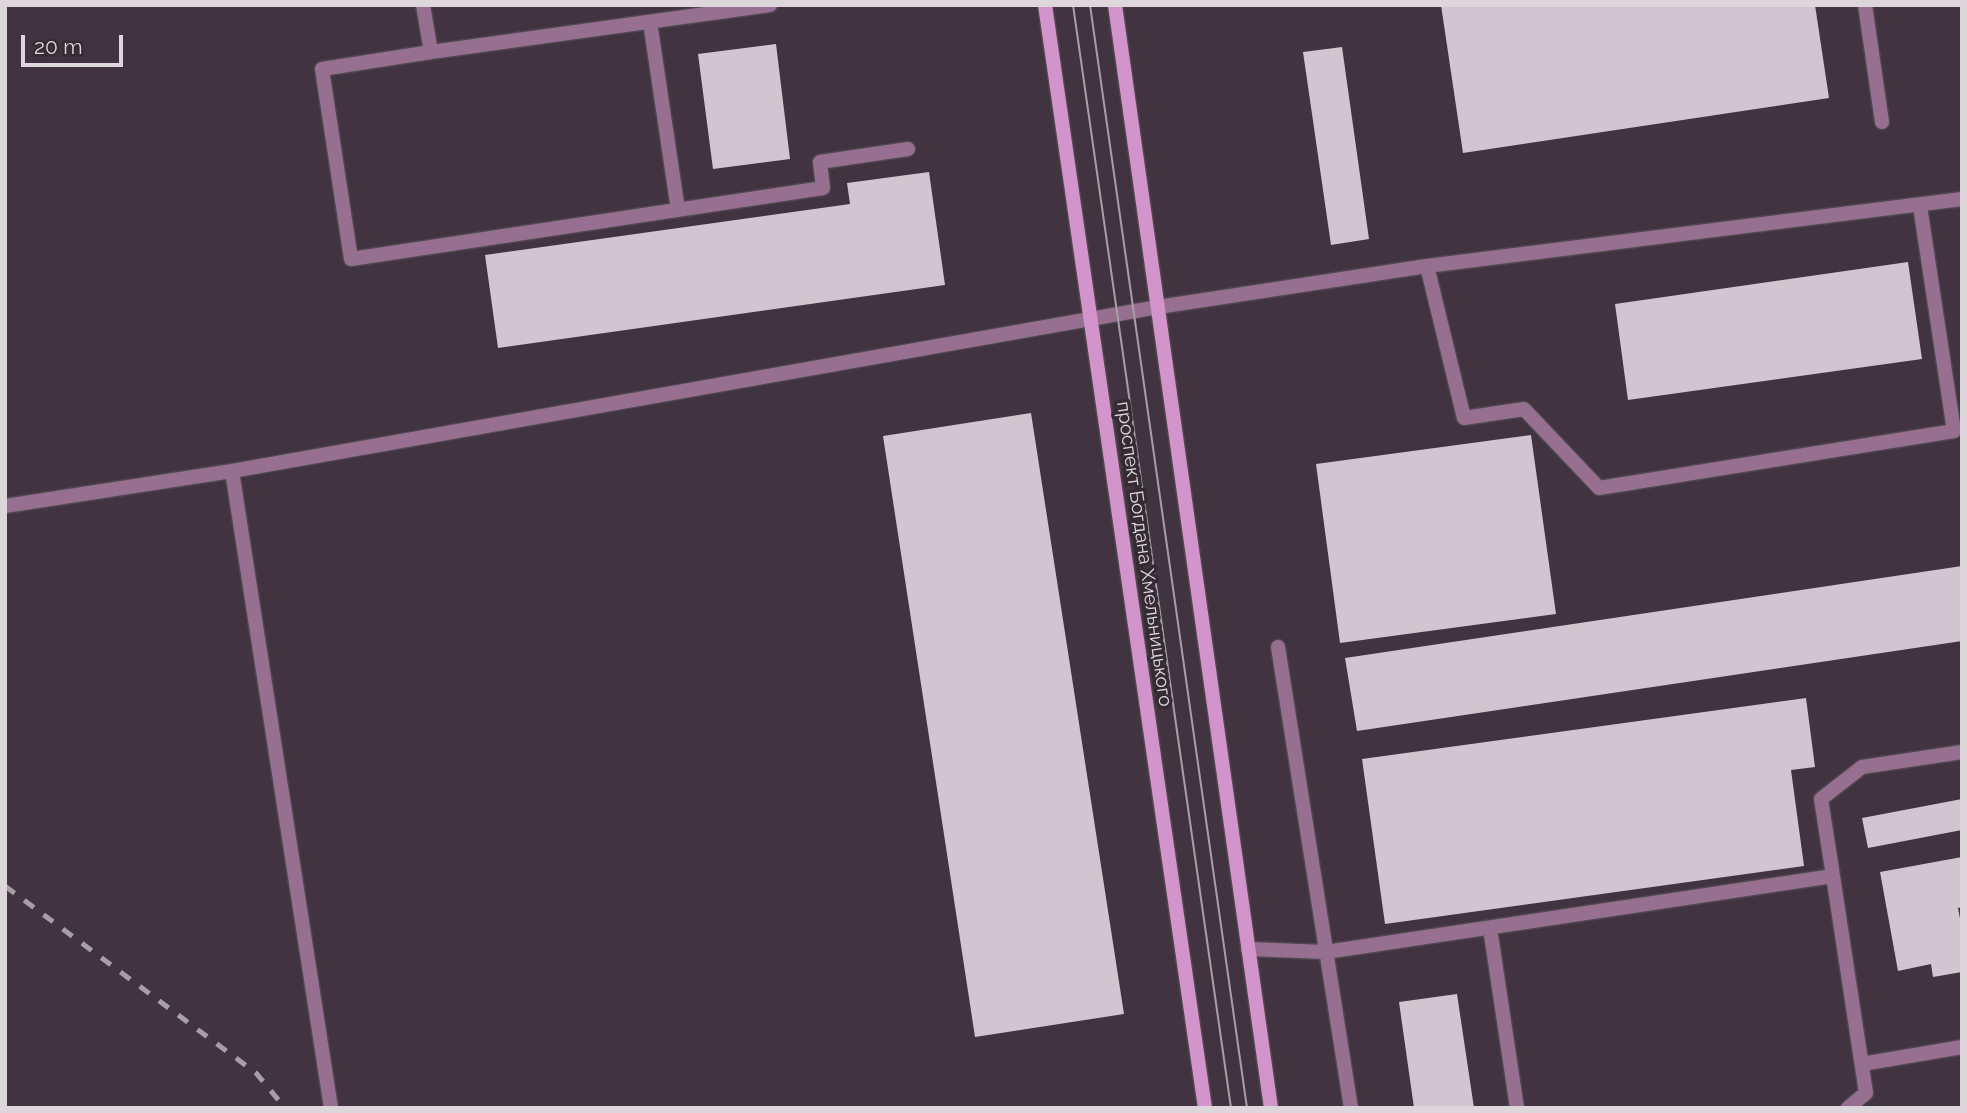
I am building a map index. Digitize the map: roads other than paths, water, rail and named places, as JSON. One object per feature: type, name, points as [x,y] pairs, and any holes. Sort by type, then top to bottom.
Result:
[{"type":"main road","name":"проспект Богдана Хмельницького","points":[[1045,5],[1205,1108]]},
{"type":"main road","points":[[1115,5],[1271,1108]]},
{"type":"lane","points":[[423,5],[431,52]]},
{"type":"lane","points":[[770,5],[322,69],[351,259],[823,188],[820,162],[908,149]]},
{"type":"lane","points":[[1865,5],[1882,122]]},
{"type":"lane","points":[[650,22],[678,210]]},
{"type":"lane","points":[[5,506],[232,471],[1158,307],[1427,266],[1962,199]]},
{"type":"lane","points":[[1427,266],[1464,418],[1524,409],[1599,488],[1954,431],[1920,206]]},
{"type":"lane","points":[[232,471],[331,1108]]},
{"type":"lane","points":[[1278,647],[1351,1108]]},
{"type":"lane","points":[[1848,1108],[1866,1093],[1822,799],[1862,767],[1962,752]]},
{"type":"lane","points":[[1248,949],[1326,951],[1833,876]]},
{"type":"lane","points":[[1490,928],[1517,1108]]},
{"type":"lane","points":[[1862,1064],[1962,1047]]},
{"type":"tram line","points":[[1073,5],[1231,1108]]},
{"type":"tram line","points":[[1090,5],[1247,1108]]},
{"type":"railway","points":[[5,886],[256,1073],[285,1108]]}]
